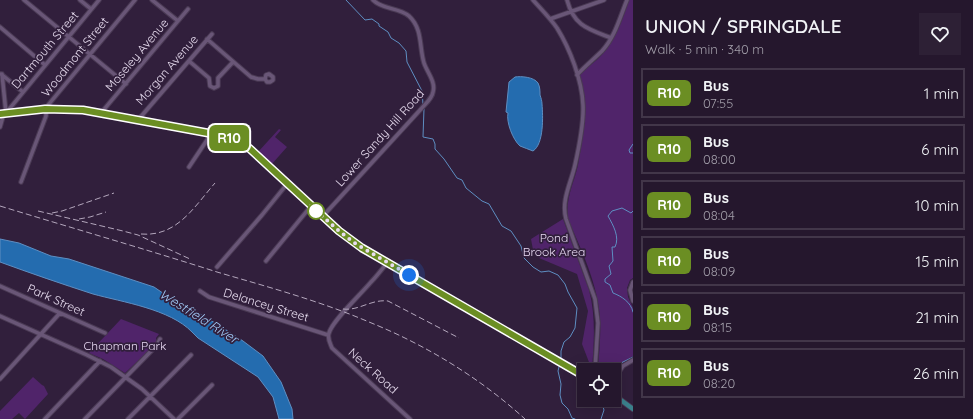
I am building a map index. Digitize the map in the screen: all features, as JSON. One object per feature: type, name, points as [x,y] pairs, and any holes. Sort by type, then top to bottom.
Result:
[{"type":"main road","points":[[3,113],[46,109],[70,109],[101,113],[211,134],[230,138],[244,144],[311,206],[353,241],[577,372]]},
{"type":"main road","points":[[621,400],[633,408]]},
{"type":"street","points":[[24,0],[126,84]]},
{"type":"street","points":[[80,0],[91,9]]},
{"type":"street","name":"Dartmouth Street","points":[[3,113],[99,0]]},
{"type":"street","name":"Woodmont Street","points":[[46,109],[135,0]]},
{"type":"street","points":[[152,0],[178,21]]},
{"type":"street","name":"Lower Sandy Hill Road","points":[[323,216],[430,99],[434,90],[424,64],[421,38],[414,22],[409,16],[402,12],[393,8],[377,5],[373,0]]},
{"type":"street","points":[[533,0],[550,19],[560,35],[577,75],[583,101],[583,112],[576,162],[565,200],[565,213],[591,284],[596,305],[598,323],[595,363]]},
{"type":"street","points":[[567,0],[570,12],[578,21],[584,26],[611,38]]},
{"type":"street","points":[[550,19],[604,0]]},
{"type":"street","points":[[577,75],[603,50],[611,38],[627,0]]},
{"type":"street","name":"Moseley Avenue","points":[[101,113],[188,9]]},
{"type":"street","points":[[0,26],[45,65]]},
{"type":"street","name":"Morgan Avenue","points":[[138,120],[212,34]]},
{"type":"street","points":[[207,39],[251,77],[265,79]]},
{"type":"street","points":[[189,61],[209,78],[214,80],[218,78],[233,62]]},
{"type":"street","points":[[1,74],[22,92]]},
{"type":"street","points":[[0,127],[3,113],[1,74]]},
{"type":"street","points":[[209,78],[210,86],[214,88],[218,86],[218,78]]},
{"type":"street","points":[[21,182],[46,116],[46,109]]},
{"type":"street","points":[[189,167],[211,134]]},
{"type":"street","points":[[217,267],[287,184]]},
{"type":"street","points":[[266,261],[311,206]]},
{"type":"street","points":[[328,335],[331,328],[372,282],[387,262]]},
{"type":"street","points":[[633,282],[630,290],[633,301]]},
{"type":"street","name":"Park Street","points":[[0,286],[105,333]]},
{"type":"street","name":"Delancey Street","points":[[200,291],[209,297],[328,335]]},
{"type":"street","points":[[0,379],[60,313]]},
{"type":"street","points":[[0,316],[100,361],[126,376],[174,419]]},
{"type":"street","name":"Neck Road","points":[[328,335],[332,348],[410,419]]},
{"type":"street","points":[[85,419],[157,345],[160,339]]},
{"type":"street","points":[[128,419],[191,355]]},
{"type":"street","points":[[621,369],[633,360]]},
{"type":"street","points":[[45,419],[100,361]]},
{"type":"street","points":[[178,419],[212,385]]},
{"type":"green space","name":"Pond Brook Area","points":[[629,0],[633,0],[633,278],[630,280],[627,288],[628,297],[633,308],[633,356],[621,364],[598,363],[600,324],[597,297],[586,263],[568,219],[567,212],[583,138],[585,110],[579,74],[605,51],[619,27]]},
{"type":"green space","points":[[279,129],[281,130],[275,137],[287,147],[271,165],[258,152]]},
{"type":"green space","name":"Pond Brook Area","points":[[563,219],[589,290],[593,310],[594,330],[592,363],[589,363],[582,344],[588,311],[577,274],[539,258],[533,250],[531,239]]},
{"type":"green space","name":"Chapman Park","points":[[121,319],[159,334],[156,338],[157,343],[125,373],[103,359],[89,353]]},
{"type":"green space","points":[[33,377],[44,386],[48,394],[25,419],[19,413],[12,419],[0,419],[0,411]]},
{"type":"water","points":[[515,77],[531,78],[538,83],[540,90],[543,115],[542,129],[537,147],[533,151],[520,146],[517,143],[509,126],[508,113],[506,112],[509,82]]},
{"type":"water","name":"Westfield River","points":[[0,239],[19,243],[51,256],[69,259],[154,287],[176,302],[197,312],[220,326],[263,356],[281,382],[292,409],[293,419],[279,419],[273,397],[258,377],[198,338],[183,324],[171,317],[145,307],[93,294],[0,262]]},
{"type":"waterway","points":[[346,0],[365,20],[372,19],[379,24],[379,26],[388,32],[391,38],[399,43],[406,51],[407,62],[422,91],[423,104]]},
{"type":"waterway","points":[[424,109],[423,137],[433,139],[435,149],[457,178],[462,180],[466,188],[482,201],[489,204],[502,226],[511,231],[521,246],[524,258],[533,267],[541,272],[549,271],[558,275],[565,284],[577,308],[575,328],[570,337],[564,342],[561,351],[561,360]]},
{"type":"waterway","points":[[633,144],[629,150],[630,153],[633,153]]},
{"type":"waterway","points":[[633,211],[631,213],[622,208],[612,211],[608,216],[617,239],[615,247],[612,247],[613,261],[609,266],[611,274],[605,279],[605,282],[610,285],[613,293],[628,302],[633,312]]},
{"type":"waterway","points":[[621,363],[633,357]]},
{"type":"waterway","points":[[560,363],[558,371],[561,384],[560,395],[562,403],[568,409],[572,418],[575,419]]},
{"type":"waterway","points":[[601,419],[604,410],[603,407]]},
{"type":"railway","points":[[141,234],[154,234],[175,226],[184,219],[215,183]]},
{"type":"railway","points":[[52,213],[114,193]]},
{"type":"railway","points":[[0,206],[294,295],[350,314],[390,331],[432,352],[471,376],[525,419]]},
{"type":"railway","points":[[38,211],[138,235],[190,259]]},
{"type":"railway","points":[[79,219],[106,212]]},
{"type":"railway","points":[[343,309],[388,301],[459,338]]},
{"type":"bus line","name":"R10","points":[[0,114],[45,109],[78,110],[101,113],[234,139],[249,148],[339,231],[362,248],[577,372]]},
{"type":"route","points":[[316,211],[311,206],[356,244],[409,275]]}]
